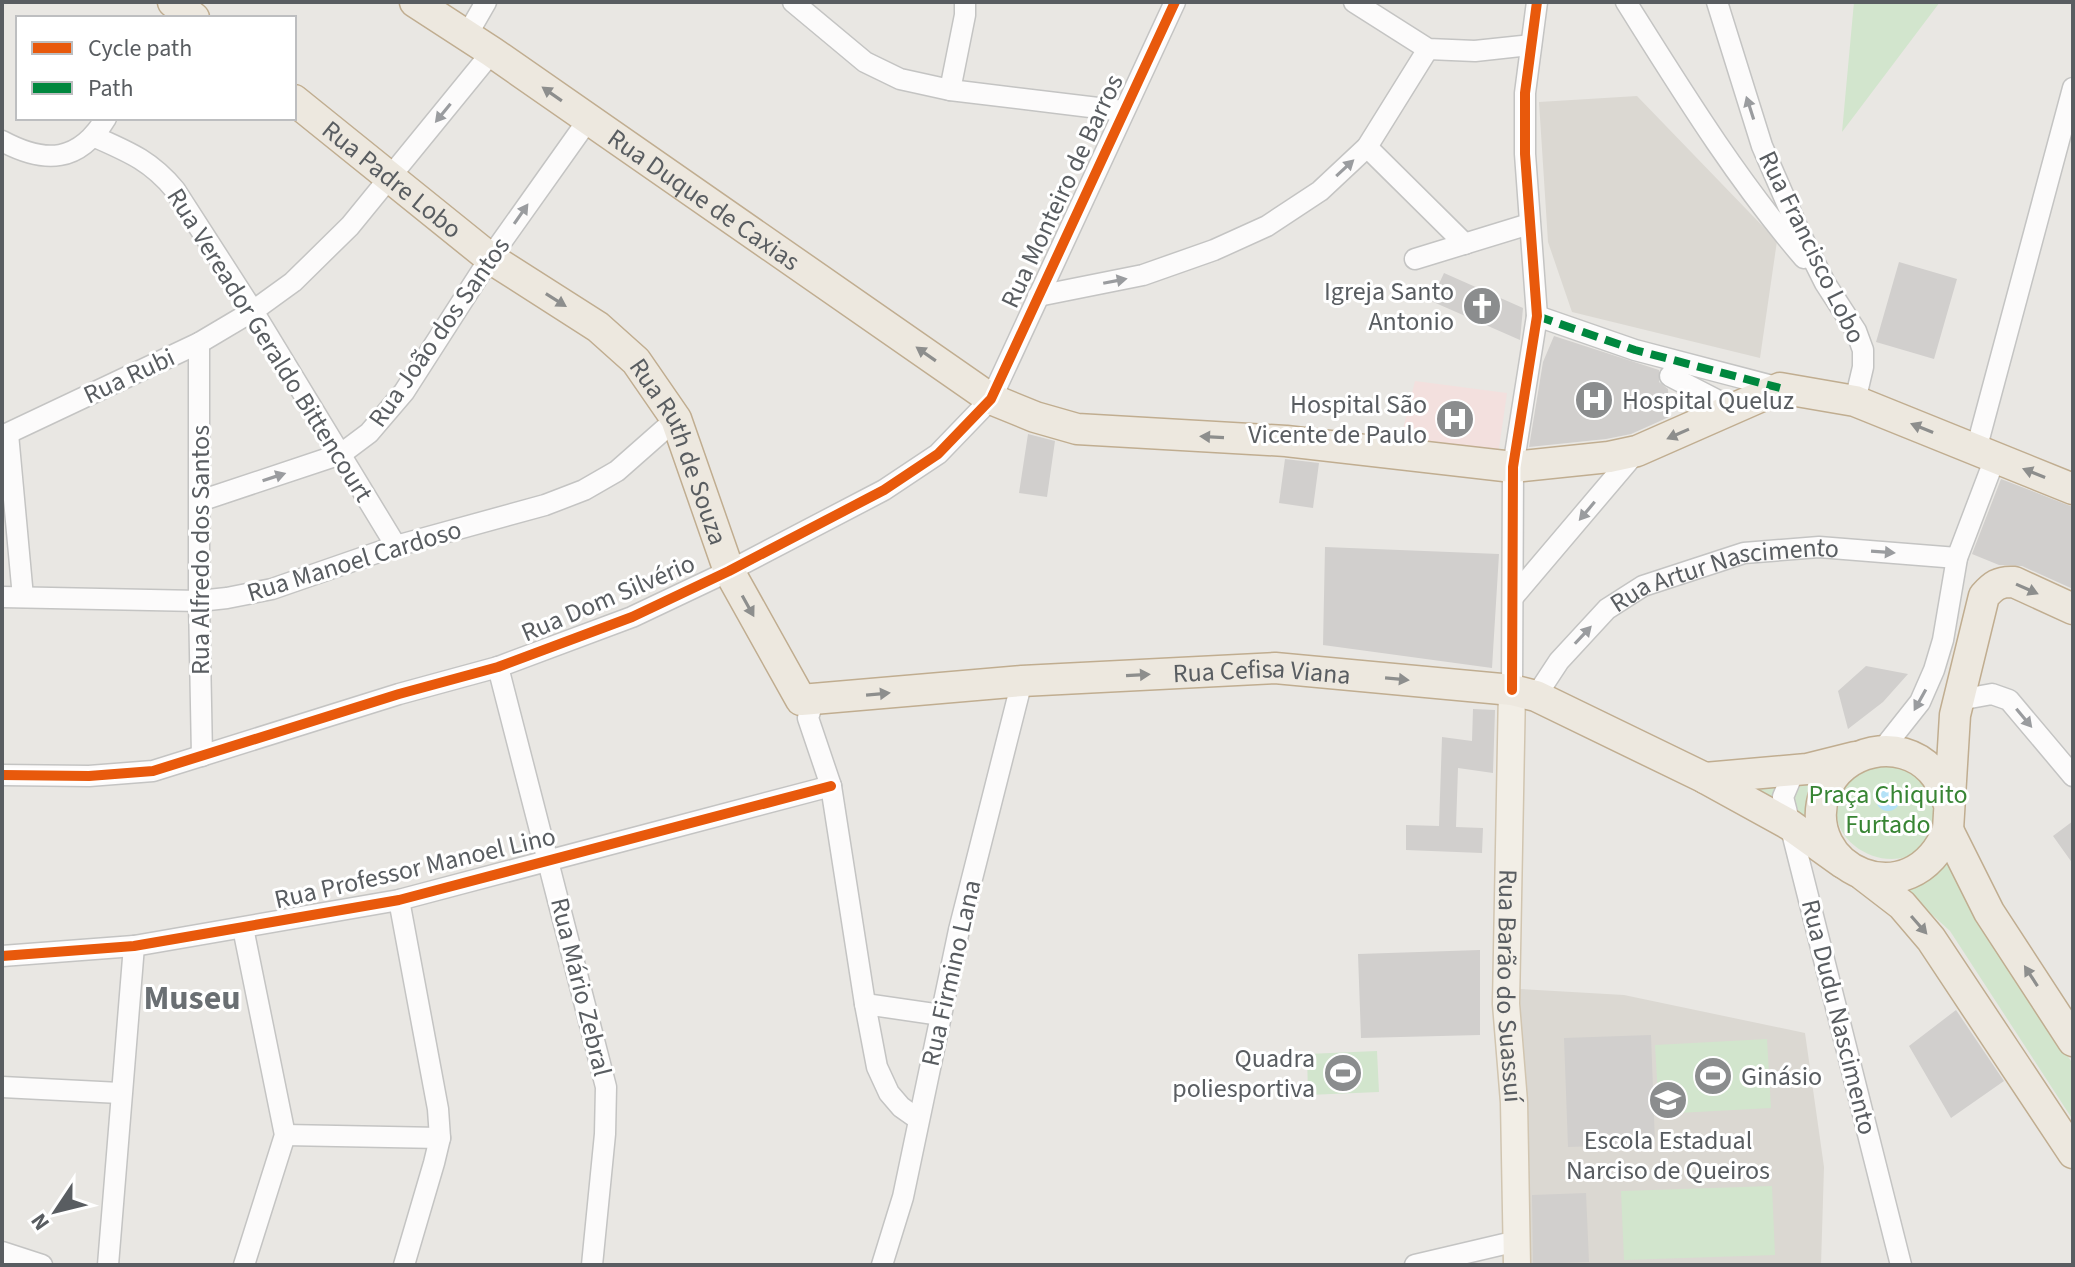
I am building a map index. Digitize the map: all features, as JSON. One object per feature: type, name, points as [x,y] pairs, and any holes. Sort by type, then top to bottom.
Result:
[{"type":"highway","points":[[175,2],[192,16]]},
{"type":"highway","name":"Rua Duque de Caxias","points":[[415,2],[492,52],[991,399],[1035,417],[1077,429],[1286,441],[1513,467],[1637,451],[1780,388]]},
{"type":"highway","name":"Rua Padre Lobo","points":[[296,102],[490,258]]},
{"type":"highway","name":"Rua Ruth de Souza","points":[[490,258],[598,327],[636,361],[676,419],[729,571],[808,700]]},
{"type":"highway","points":[[1780,388],[1855,401],[2073,489]]},
{"type":"highway","points":[[1871,753],[1839,770],[1825,792],[1821,817],[1828,842],[1852,868],[1879,879],[1897,878],[1929,862],[1941,848],[1948,816],[1955,715],[1984,596],[1994,585],[2014,582],[2073,609]]},
{"type":"highway","name":"Rua Cefisa Viana","points":[[808,700],[1022,681],[1275,668],[1522,696],[1705,778],[1790,825],[1902,905],[1931,939],[2071,1146]]},
{"type":"highway","points":[[1705,778],[1794,771],[1871,753],[1900,752],[1917,759],[1931,770],[1942,785],[1948,816],[1989,912],[2073,1041]]},
{"type":"main road","name":"Rua Barão do Suassuí","points":[[1517,1253],[1514,1102],[1506,1004],[1522,696]]},
{"type":"street","points":[[467,35],[486,2]]},
{"type":"street","points":[[793,2],[865,62],[900,79],[950,90],[1123,111]]},
{"type":"street","points":[[950,90],[965,2]]},
{"type":"street","name":"Rua Monteiro de Barros","points":[[991,399],[1175,2]]},
{"type":"street","points":[[1354,2],[1428,49],[1475,51],[1531,45]]},
{"type":"street","name":"Rua Barão do Suassuí","points":[[1522,696],[1514,596],[1513,467],[1537,316],[1529,224],[1525,93],[1537,2]]},
{"type":"street","points":[[1626,2],[1710,137],[1778,228],[1825,283]]},
{"type":"street","name":"Rua Francisco Lobo","points":[[1717,2],[1762,146],[1825,283],[1856,331],[1863,350],[1863,367],[1855,401]]},
{"type":"street","points":[[1038,296],[1143,275],[1214,250],[1267,226],[1320,191],[1367,147],[1428,49]]},
{"type":"street","name":"Rua Rubi","points":[[5,435],[199,343],[253,311],[293,282],[350,226],[492,52]]},
{"type":"street","points":[[1871,753],[1920,702],[1934,670],[1943,640],[1957,558],[1986,454],[2073,88]]},
{"type":"street","points":[[2,141],[27,154],[47,157],[67,153],[95,137],[105,120]]},
{"type":"street","name":"Rua João dos Santos","points":[[200,501],[341,454],[369,433],[404,392],[490,258],[588,120]]},
{"type":"street","name":"Rua Vereador Geraldo Bittencourt","points":[[95,137],[143,159],[161,173],[175,190],[253,311],[396,546]]},
{"type":"street","points":[[1367,147],[1465,244]]},
{"type":"street","points":[[1415,259],[1529,224]]},
{"type":"street","points":[[1537,316],[1635,350],[1780,388]]},
{"type":"street","name":"Rua Alfredo dos Santos","points":[[199,343],[202,756]]},
{"type":"street","points":[[1670,376],[1734,409]]},
{"type":"street","name":"Rua Dom Silvério","points":[[2,775],[89,776],[153,771],[399,694],[498,667],[632,617],[729,571],[884,490],[938,454],[991,399]]},
{"type":"street","name":"Rua Manoel Cardoso","points":[[12,597],[199,601],[272,589],[396,546],[545,505],[584,490],[617,471],[676,419]]},
{"type":"street","points":[[5,435],[12,597]]},
{"type":"street","points":[[1514,596],[1637,451]]},
{"type":"street","name":"Rua Artur Nascimento","points":[[1522,696],[1607,609],[1643,586],[1715,562],[1744,553],[1819,547],[1957,558]]},
{"type":"street","name":"Rua Mário Zebral","points":[[498,667],[606,1087],[605,1134],[592,1265]]},
{"type":"street","name":"Rua Firmino Lana","points":[[882,1265],[903,1197],[959,930],[1022,681]]},
{"type":"street","points":[[1959,700],[1992,694],[2009,700],[2073,776]]},
{"type":"street","name":"Rua Ruth de Souza","points":[[808,700],[808,718],[831,786],[877,1067],[889,1093],[901,1107],[918,1119]]},
{"type":"street","name":"Rua Dudu Nascimento","points":[[1794,771],[1783,797],[1901,1265]]},
{"type":"street","name":"Rua Professor Manoel Lino","points":[[2,956],[134,946],[399,900],[831,786]]},
{"type":"street","points":[[399,900],[438,1109],[440,1138],[404,1265]]},
{"type":"street","points":[[243,928],[285,1135],[244,1265]]},
{"type":"street","points":[[108,1265],[134,946]]},
{"type":"street","points":[[865,1004],[941,1015]]},
{"type":"street","points":[[2,1087],[120,1093]]},
{"type":"street","points":[[285,1135],[440,1138]]},
{"type":"street","points":[[2,1252],[42,1265]]},
{"type":"street","points":[[1415,1265],[1517,1253]]},
{"type":"shaded area","points":[[1637,96],[1777,241],[1760,358],[1572,312],[1548,242],[1539,102]]},
{"type":"shaded area","name":"Hospital São Vicente de Paulo","points":[[1415,381],[1507,393],[1498,455],[1399,445]]},
{"type":"shaded area","name":"Escola Estadual Narciso de Queiros","points":[[1520,989],[1624,995],[1805,1033],[1824,1167],[1821,1265],[1523,1265]]},
{"type":"green space","points":[[1854,2],[1940,2],[1842,132]]},
{"type":"green space","name":"Praça Chiquito Furtado","points":[[1900,760],[1935,792],[1935,825],[1923,847],[1906,857],[1888,859],[1869,854],[1853,844],[1841,830],[1836,812],[1843,787],[1866,763]]},
{"type":"green space","points":[[1837,768],[1821,833],[1717,780]]},
{"type":"green space","points":[[1947,843],[1976,917],[2073,1064],[2073,1120],[1950,931],[1894,880]]},
{"type":"green space","name":"Ginásio","points":[[1767,1039],[1771,1108],[1659,1114],[1655,1045]]},
{"type":"green space","name":"Quadra poliesportiva","points":[[1377,1051],[1379,1092],[1308,1095],[1307,1054]]},
{"type":"green space","points":[[1772,1186],[1775,1255],[1624,1260],[1621,1191]]},
{"type":"water","points":[[1888,787],[1897,790],[1900,799],[1897,808],[1888,811],[1879,808],[1876,799],[1879,790]]},
{"type":"building","points":[[1899,262],[1957,279],[1934,359],[1876,342]]},
{"type":"building","name":"Igreja Santo Antonio","points":[[1444,273],[1523,308],[1520,340],[1431,301]]},
{"type":"building","points":[[1554,336],[1659,370],[1659,382],[1668,389],[1669,417],[1631,434],[1529,447],[1543,362]]},
{"type":"building","points":[[1028,434],[1055,441],[1047,497],[1019,493]]},
{"type":"building","points":[[1285,459],[1319,463],[1313,508],[1279,503]]},
{"type":"building","points":[[2001,479],[2073,507],[2073,589],[2022,566],[1999,565],[1972,554]]},
{"type":"building","points":[[1325,547],[1499,554],[1492,668],[1323,645]]},
{"type":"building","points":[[1866,666],[1908,674],[1883,702],[1848,729],[1838,691]]},
{"type":"building","points":[[1473,709],[1495,710],[1493,773],[1458,768],[1456,827],[1483,828],[1482,853],[1406,850],[1406,825],[1439,826],[1442,737],[1472,741]]},
{"type":"building","points":[[2073,821],[2073,864],[2053,836]]},
{"type":"building","points":[[1480,950],[1480,1035],[1361,1038],[1358,954]]},
{"type":"building","points":[[1956,1010],[2004,1081],[1951,1118],[1909,1046]]},
{"type":"building","points":[[1651,1035],[1655,1144],[1568,1147],[1564,1038]]},
{"type":"building","points":[[1586,1193],[1589,1262],[1533,1264],[1532,1195]]},
{"type":"marked path","points":[[1537,316],[1635,350],[1780,388]]},
{"type":"cycle path","points":[[2,775],[89,776],[153,771],[399,694],[498,667],[632,617],[729,571],[884,490],[938,454],[991,399],[1175,2]]},
{"type":"cycle path","points":[[1512,690],[1513,467],[1537,316],[1525,154],[1525,93],[1537,2]]},
{"type":"cycle path","points":[[2,956],[134,946],[399,900],[831,786]]},
{"type":"place","name":"Igreja Santo Antonio","points":[[1482,306]]},
{"type":"place","name":"Hospital Queluz","points":[[1594,400]]},
{"type":"place","name":"Hospital São Vicente de Paulo","points":[[1455,419]]},
{"type":"place","name":"Quadra poliesportiva","points":[[1343,1073]]},
{"type":"place","name":"Ginásio","points":[[1713,1076]]},
{"type":"place","name":"Escola Estadual Narciso de Queiros","points":[[1668,1100]]},
{"type":"district","name":"Museu","points":[[192,998]]}]
